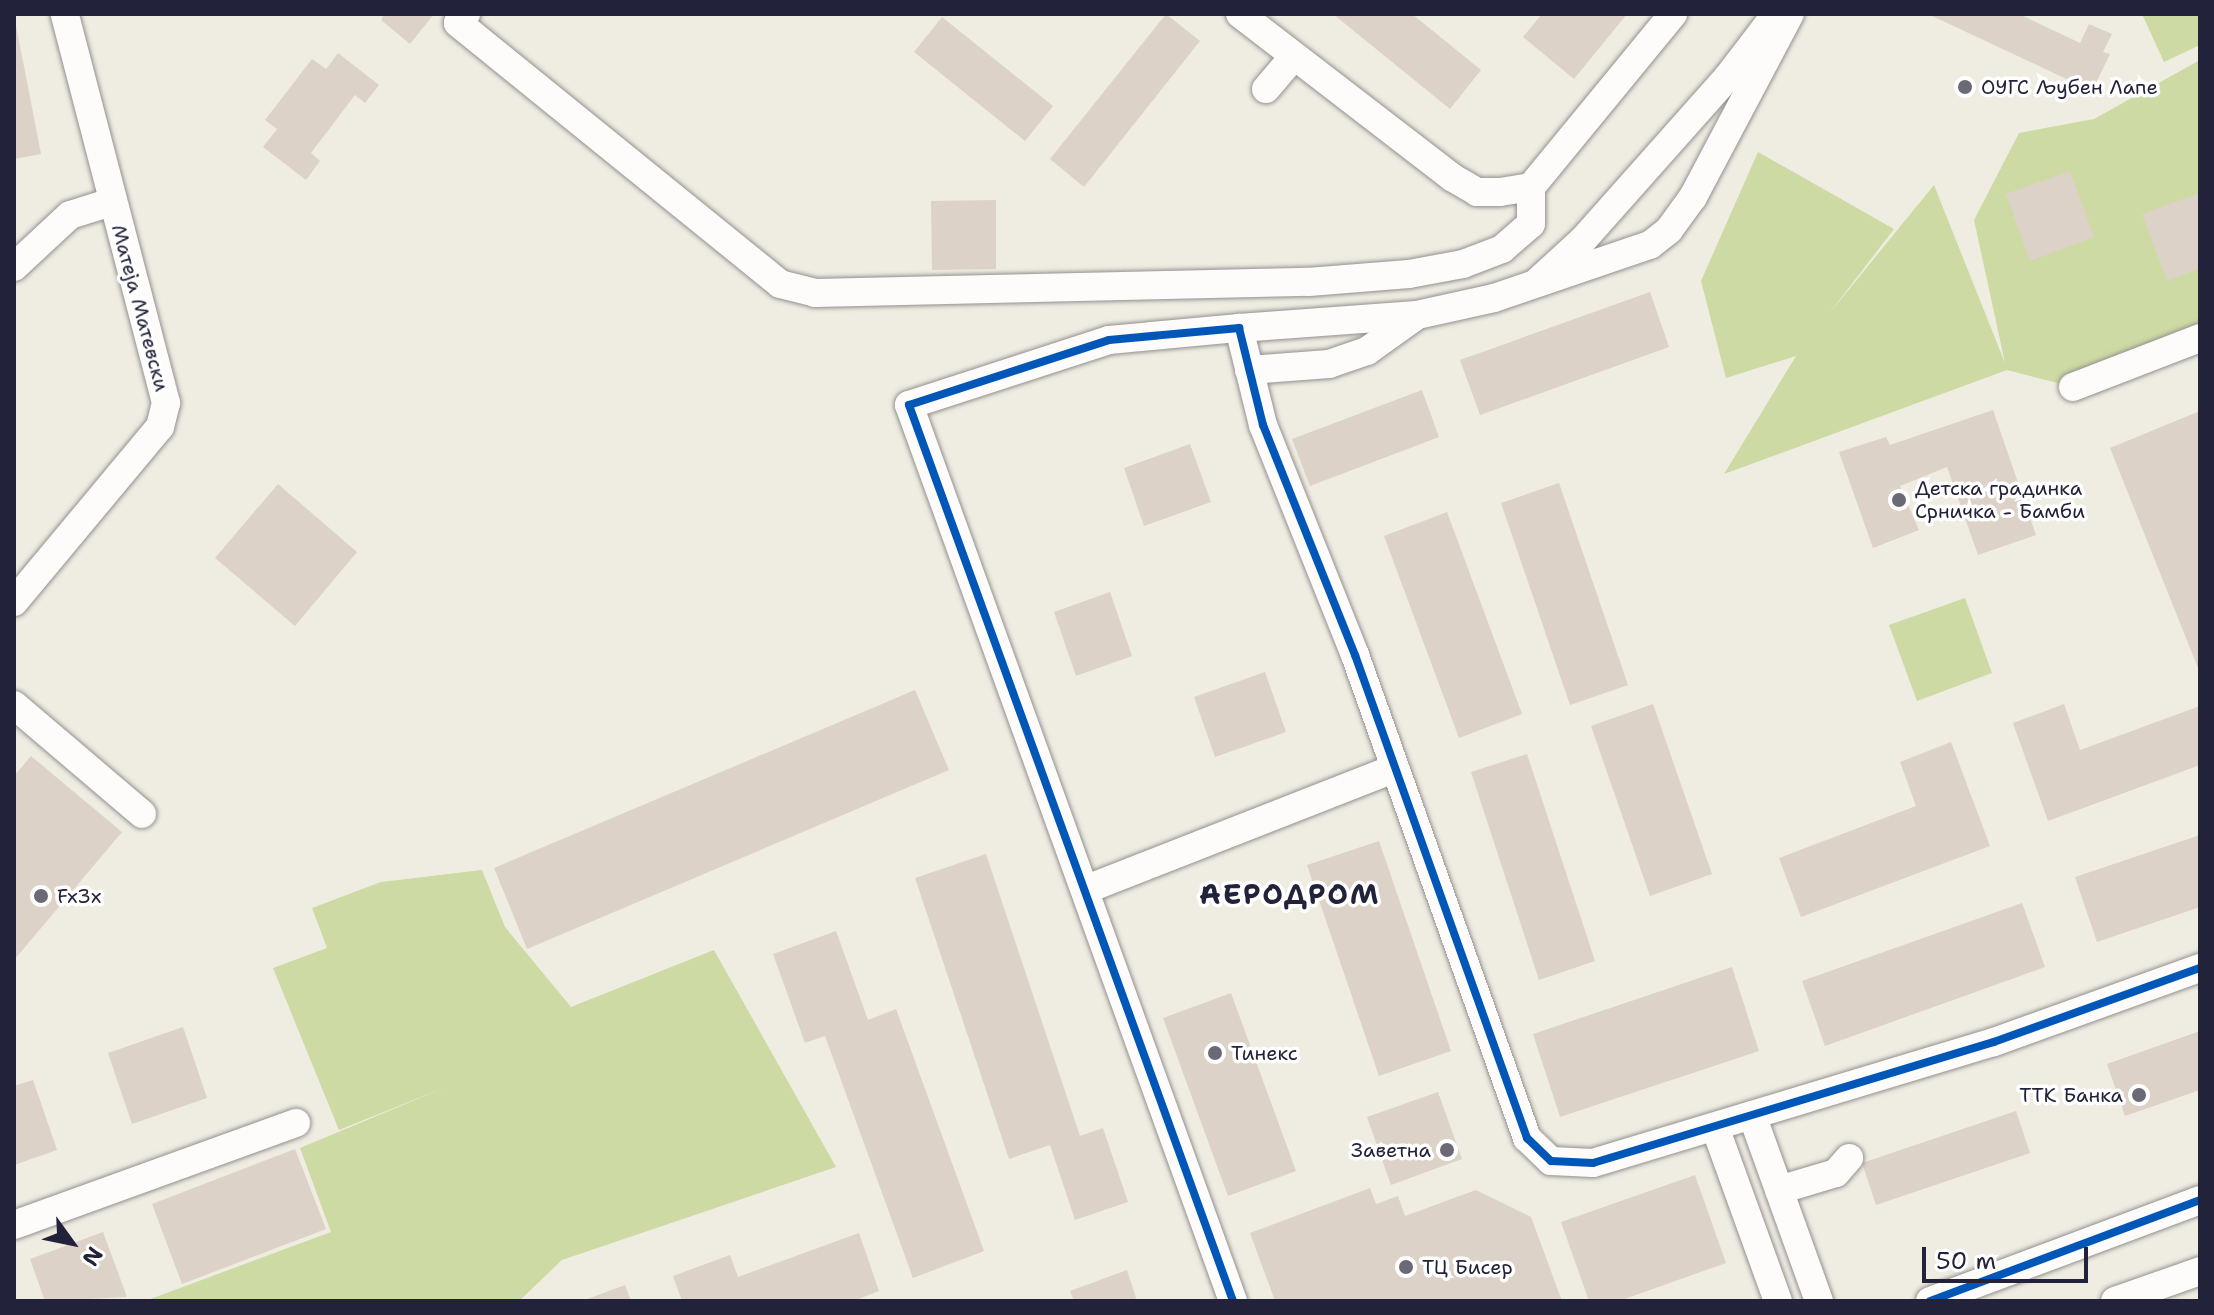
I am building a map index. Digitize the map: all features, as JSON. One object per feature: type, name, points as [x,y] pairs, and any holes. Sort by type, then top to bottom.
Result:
[{"type":"street","name":"Матеја Матевски","points":[[14,602],[160,427],[166,403],[65,14]]},
{"type":"street","points":[[466,14],[458,23],[780,284],[815,293],[1309,282],[1409,274],[1463,264],[1502,249],[1531,224],[1531,187],[1673,14]]},
{"type":"street","points":[[1240,14],[1477,192],[1531,187]]},
{"type":"street","points":[[1535,284],[1583,240],[1727,78],[1776,14]]},
{"type":"street","points":[[1233,1301],[1087,889],[909,405],[1109,340],[1417,315],[1535,284],[1639,249],[1669,230],[1728,135],[1790,14]]},
{"type":"street","points":[[1266,89],[1294,56]]},
{"type":"street","points":[[14,267],[70,215],[112,202]]},
{"type":"street","points":[[1249,370],[1329,364],[1367,351],[1417,315]]},
{"type":"street","points":[[1239,328],[1263,425],[1303,518],[1527,1138],[1539,1154],[1563,1165],[1582,1166],[1994,1042],[2200,968]]},
{"type":"street","points":[[2073,387],[2200,338]]},
{"type":"street","points":[[14,705],[142,814]]},
{"type":"street","points":[[1087,889],[1393,769]]},
{"type":"street","points":[[1752,1115],[1819,1301]]},
{"type":"street","points":[[14,1225],[296,1123]]},
{"type":"street","points":[[1715,1127],[1778,1301]]},
{"type":"street","points":[[1779,1190],[1836,1173],[1849,1158]]},
{"type":"street","points":[[1930,1301],[2200,1200]]},
{"type":"street","points":[[2115,1301],[2200,1271]]},
{"type":"green space","points":[[2142,14],[2200,14],[2200,45],[2164,62]]},
{"type":"green space","points":[[2200,60],[2200,338],[2073,387],[2007,370],[1724,474],[1796,356],[1726,378],[1701,281],[1758,152],[1894,229],[1828,315],[1934,185],[2005,363],[1974,220],[2019,133],[2094,119]]},
{"type":"green space","points":[[1965,598],[1992,673],[1917,701],[1889,625]]},
{"type":"green space","points":[[482,870],[505,927],[571,1007],[714,950],[836,1167],[562,1260],[519,1301],[145,1301],[331,1232],[300,1148],[446,1087],[339,1130],[273,968],[327,948],[312,908],[381,882]]},
{"type":"building","points":[[385,14],[434,14],[410,44],[381,20]]},
{"type":"building","points":[[1166,14],[1200,41],[1084,187],[1050,159]]},
{"type":"building","points":[[1333,14],[1412,14],[1481,70],[1450,109]]},
{"type":"building","points":[[1542,14],[1627,14],[1574,79],[1523,37]]},
{"type":"building","points":[[1928,14],[2019,14],[2080,43],[2089,24],[2112,34],[2103,52],[2110,54],[2092,91]]},
{"type":"building","points":[[14,15],[41,154],[14,159]]},
{"type":"building","points":[[942,17],[1053,106],[1025,141],[914,52]]},
{"type":"building","points":[[338,53],[379,85],[365,103],[355,95],[311,153],[320,161],[306,180],[263,147],[277,129],[265,120],[312,59],[326,69]]},
{"type":"building","points":[[2070,171],[2094,237],[2030,261],[2006,194]]},
{"type":"building","points":[[2200,193],[2200,268],[2167,281],[2142,214]]},
{"type":"building","points":[[996,200],[996,269],[932,270],[931,201]]},
{"type":"building","points":[[1650,292],[1669,347],[1480,415],[1460,360]]},
{"type":"building","points":[[1422,390],[1439,437],[1310,486],[1292,439]]},
{"type":"building","points":[[1993,410],[2036,535],[1978,555],[1947,467],[1900,486],[1919,530],[1873,548],[1839,452],[1886,437],[1890,445]]},
{"type":"building","points":[[2200,411],[2200,673],[2110,448]]},
{"type":"building","points":[[1190,444],[1211,502],[1144,526],[1124,468]]},
{"type":"building","points":[[1559,483],[1628,685],[1570,705],[1501,503]]},
{"type":"building","points":[[278,484],[357,552],[295,626],[215,558]]},
{"type":"building","points":[[1447,512],[1522,714],[1459,738],[1384,536]]},
{"type":"building","points":[[1110,592],[1132,656],[1076,676],[1054,612]]},
{"type":"building","points":[[1265,672],[1286,732],[1215,757],[1194,697]]},
{"type":"building","points":[[915,690],[949,770],[527,949],[494,868]]},
{"type":"building","points":[[1653,704],[1712,874],[1650,896],[1591,726]]},
{"type":"building","points":[[2064,704],[2080,750],[2200,706],[2200,765],[2048,821],[2013,723]]},
{"type":"building","points":[[1951,742],[1990,846],[1801,917],[1779,858],[1916,806],[1900,762]]},
{"type":"building","points":[[1527,754],[1595,961],[1539,980],[1471,772]]},
{"type":"building","name":"Fx3x","points":[[31,756],[122,832],[14,960],[14,776]]},
{"type":"building","points":[[2200,835],[2200,907],[2097,942],[2075,877]]},
{"type":"building","points":[[1379,841],[1451,1051],[1379,1076],[1307,865]]},
{"type":"building","points":[[986,854],[1080,1136],[1103,1128],[1128,1202],[1075,1220],[1050,1145],[1009,1159],[915,878]]},
{"type":"building","points":[[2022,903],[2045,967],[1825,1046],[1802,981]]},
{"type":"building","points":[[836,931],[868,1020],[896,1009],[984,1251],[913,1278],[825,1036],[805,1043],[773,954]]},
{"type":"building","points":[[1732,967],[1759,1051],[1560,1117],[1533,1034]]},
{"type":"building","points":[[1231,993],[1296,1171],[1228,1196],[1163,1018]]},
{"type":"building","points":[[183,1027],[207,1098],[132,1124],[108,1053]]},
{"type":"building","points":[[2200,1031],[2200,1090],[2125,1116],[2107,1064]]},
{"type":"building","points":[[33,1080],[57,1150],[14,1165],[14,1086]]},
{"type":"building","points":[[1438,1092],[1462,1159],[1391,1185],[1367,1117]]},
{"type":"building","points":[[2016,1111],[2030,1153],[1876,1205],[1862,1163]]},
{"type":"building","points":[[295,1149],[326,1229],[182,1284],[152,1204]]},
{"type":"building","points":[[1695,1175],[1726,1263],[1619,1301],[1589,1301],[1561,1222]]},
{"type":"building","name":"ТЦ Бисер","points":[[1370,1188],[1376,1204],[1398,1196],[1405,1216],[1476,1190],[1531,1217],[1562,1301],[1275,1301],[1250,1233]]},
{"type":"building","points":[[103,1232],[127,1297],[45,1301],[30,1259]]},
{"type":"building","points":[[859,1233],[879,1291],[853,1301],[682,1301],[673,1276],[730,1255],[738,1277]]},
{"type":"building","points":[[1127,1270],[1137,1301],[1074,1301],[1070,1291]]},
{"type":"building","points":[[625,1285],[631,1301],[582,1301]]},
{"type":"cycle path","points":[[1233,1301],[909,405],[1109,340],[1239,328],[1263,425],[1355,655],[1527,1138],[1551,1161],[1593,1163],[1994,1042],[2200,968]]},
{"type":"cycle path","points":[[1930,1301],[2200,1200]]},
{"type":"place","name":"ОУГС Љубен Лапе","points":[[1965,87]]},
{"type":"place","name":"Детска градинка Срничка - Бамби","points":[[1899,500]]},
{"type":"place","name":"Fx3x","points":[[41,896]]},
{"type":"place","name":"Тинекс","points":[[1215,1053]]},
{"type":"place","name":"ТТК Банка","points":[[2139,1095]]},
{"type":"place","name":"Заветна","points":[[1447,1150]]},
{"type":"place","name":"ТЦ Бисер","points":[[1406,1267]]},
{"type":"district","name":"АЕРОДРОМ","points":[[1290,894]]}]
